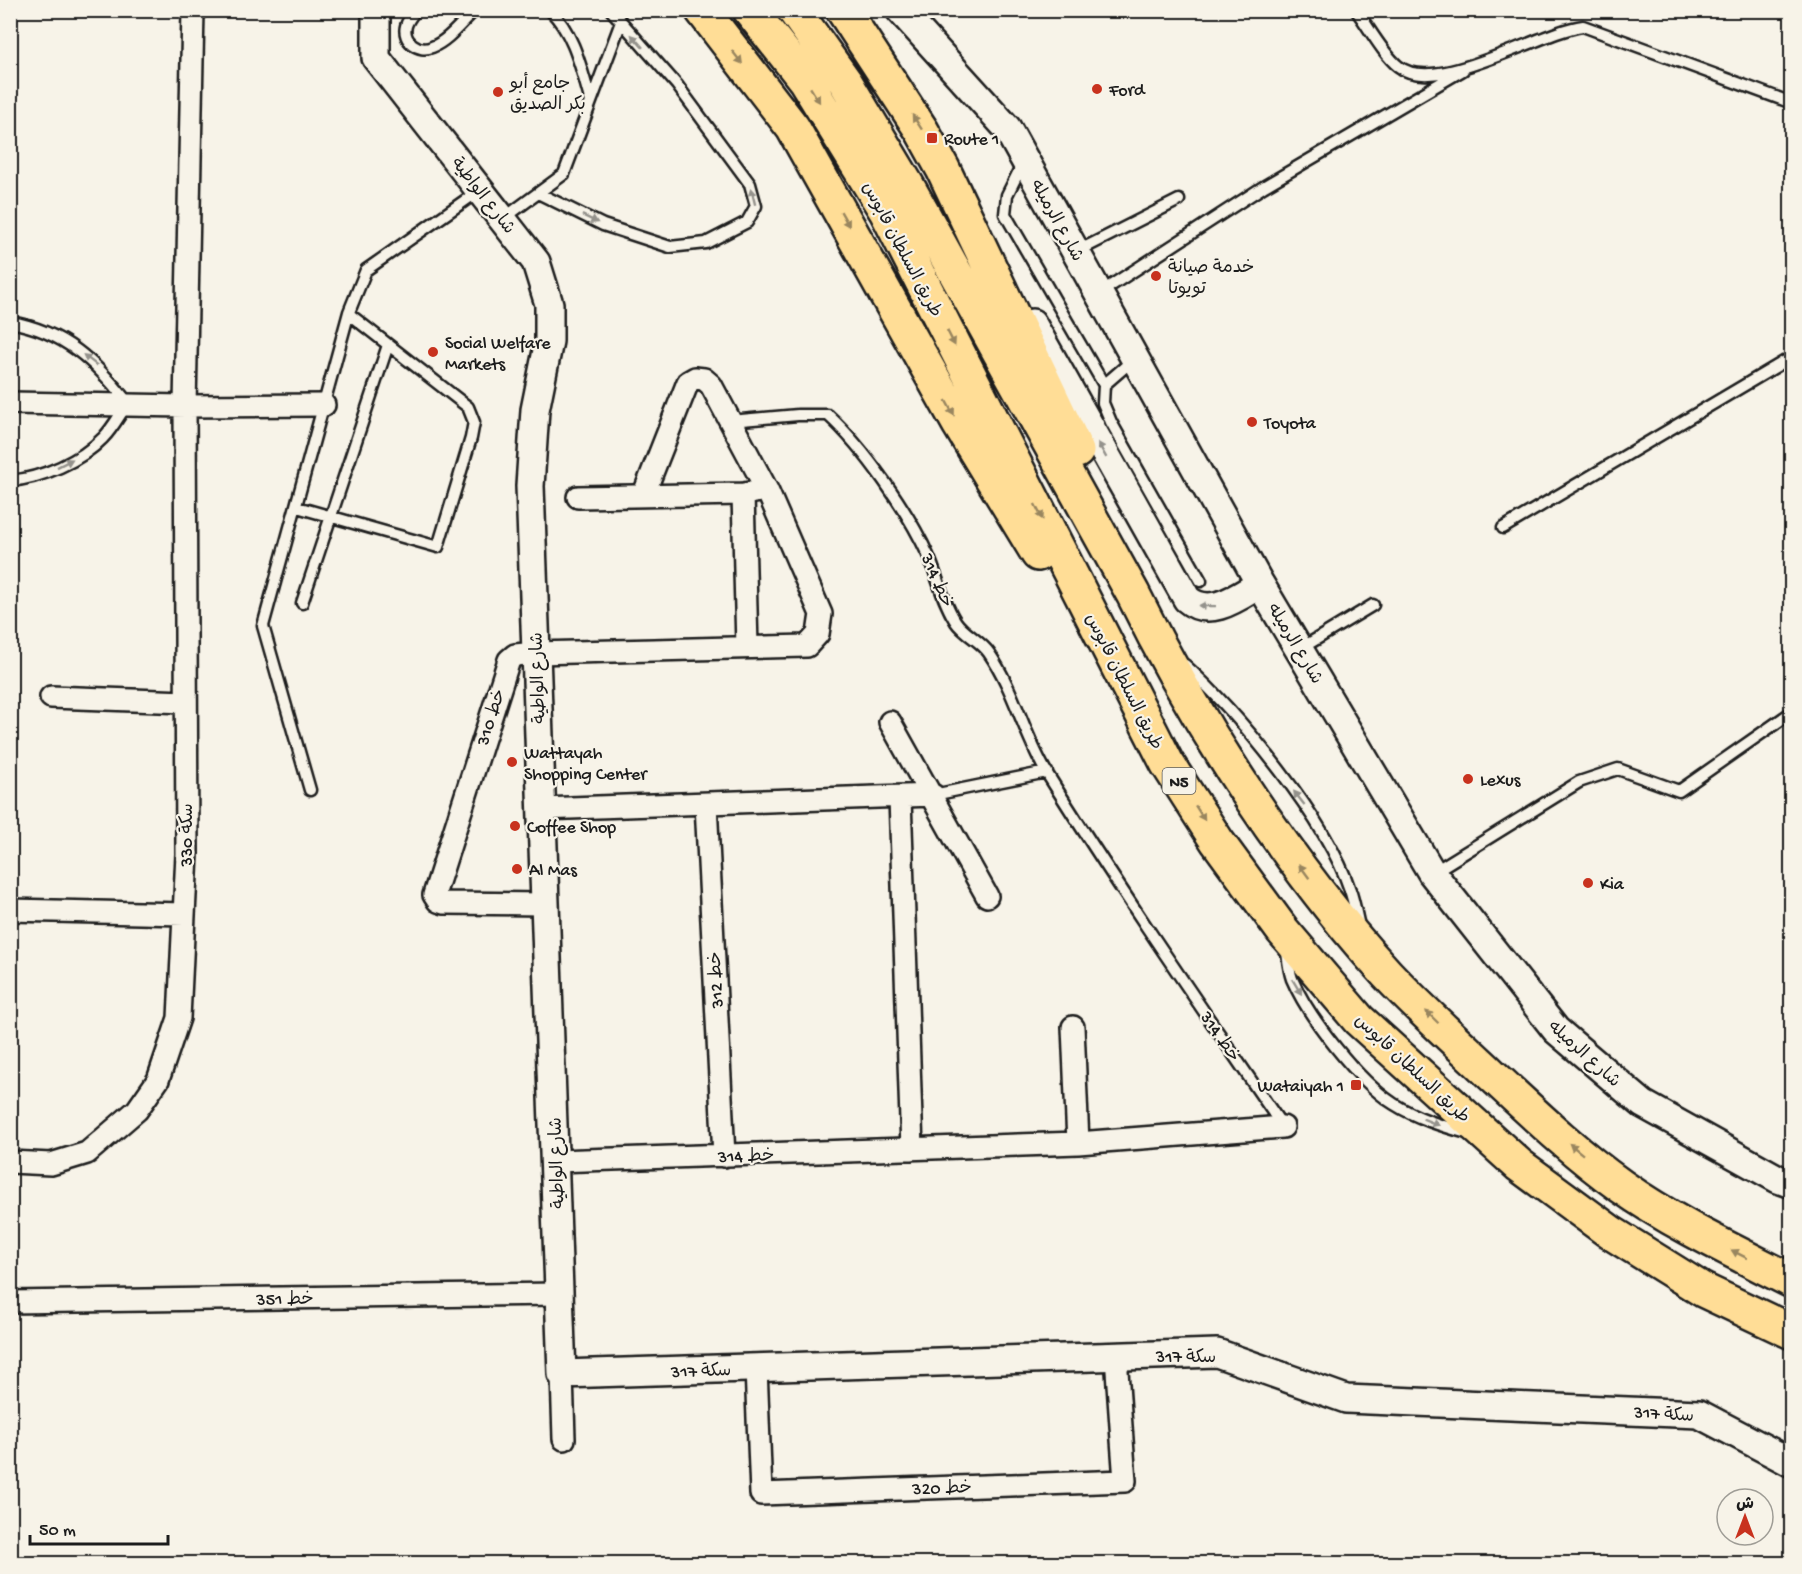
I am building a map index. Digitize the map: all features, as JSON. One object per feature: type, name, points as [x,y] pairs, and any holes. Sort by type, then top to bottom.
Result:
[{"type":"highway","points":[[702,10],[792,128],[959,424],[1045,566],[1088,609]]},
{"type":"highway","name":"طريق السلطان قابوس","points":[[750,10],[806,80],[886,211],[1167,763],[1217,841],[1283,931],[1359,1020],[1519,1165],[1610,1232],[1703,1290],[1791,1332]]},
{"type":"highway","points":[[844,11],[922,131],[943,169],[1119,541],[1133,594]]},
{"type":"highway","name":"طريق السلطان قابوس","points":[[802,20],[846,83],[907,185],[1133,594],[1156,641],[1262,812],[1312,882],[1387,974],[1547,1126],[1622,1187],[1716,1242],[1791,1281]]},
{"type":"street","name":"سكة 330","points":[[10,1162],[51,1164],[87,1153],[137,1110],[158,1080],[179,1018],[187,854],[185,406],[193,10]]},
{"type":"street","name":"شارع الواطية","points":[[376,10],[376,58],[480,190],[506,218],[536,262],[549,304],[549,341],[535,410],[530,486],[556,1161],[564,1439]]},
{"type":"street","name":"شارع الرميله","points":[[900,10],[1007,128],[1260,584],[1432,873],[1556,1030],[1643,1104],[1791,1184]]},
{"type":"street","points":[[943,169],[960,189],[1187,599],[1202,607],[1216,607],[1260,584]]},
{"type":"street","points":[[578,497],[643,496],[743,494],[767,490],[707,382],[700,377],[691,379],[643,496]]},
{"type":"street","points":[[10,403],[128,403],[185,406],[324,405]]},
{"type":"street","name":"خط 310","points":[[545,904],[444,903],[438,901],[434,891],[507,663],[515,655],[536,653],[807,645],[818,634],[821,614],[767,490]]},
{"type":"street","points":[[743,494],[747,647]]},
{"type":"street","points":[[51,697],[186,702]]},
{"type":"street","points":[[890,722],[933,795],[987,896]]},
{"type":"street","points":[[542,809],[900,798],[933,795]]},
{"type":"street","points":[[900,798],[912,1149]]},
{"type":"street","name":"خط 312","points":[[706,804],[724,1156]]},
{"type":"street","points":[[10,910],[184,914]]},
{"type":"street","points":[[1073,1027],[1078,1143]]},
{"type":"street","name":"خط 314","points":[[556,1161],[1078,1143],[1283,1127]]},
{"type":"street","name":"خط 351","points":[[10,1302],[559,1294]]},
{"type":"street","name":"سكة 317","points":[[562,1374],[1217,1353],[1346,1399],[1700,1414],[1791,1463]]},
{"type":"street","name":"خط 320","points":[[756,1368],[761,1494],[1125,1481],[1116,1357]]},
{"type":"lane","points":[[416,10],[406,24],[406,36],[414,46],[425,49],[437,45],[475,10]]},
{"type":"lane","points":[[550,10],[562,22],[572,40],[591,102]]},
{"type":"lane","points":[[538,194],[603,225],[670,247],[706,243],[747,222],[756,206],[750,184],[677,85],[611,10]]},
{"type":"lane","points":[[1356,10],[1398,67],[1423,75],[1473,65]]},
{"type":"lane","points":[[506,218],[564,174],[621,22]]},
{"type":"lane","points":[[1098,294],[1263,187],[1473,65],[1566,28],[1583,26],[1791,103]]},
{"type":"lane","points":[[1024,160],[1007,195],[1005,214],[1104,385],[1103,403],[1111,422],[1201,581]]},
{"type":"lane","points":[[310,790],[263,626],[349,314],[366,270],[480,190]]},
{"type":"lane","points":[[1076,252],[1179,200]]},
{"type":"lane","points":[[297,507],[438,547],[474,422],[468,407],[349,314]]},
{"type":"lane","points":[[10,322],[26,325],[67,342],[101,369],[128,403],[103,438],[67,464],[26,479],[10,481]]},
{"type":"lane","points":[[302,603],[388,345]]},
{"type":"lane","points":[[1503,528],[1791,357]]},
{"type":"lane","points":[[1104,385],[1134,360]]},
{"type":"lane","name":"خط 314","points":[[730,422],[798,415],[828,415],[848,433],[918,535],[929,557],[939,590],[957,624],[987,650],[1006,681],[1047,772],[1138,916],[1283,1127]]},
{"type":"lane","points":[[1300,649],[1373,605]]},
{"type":"lane","points":[[1432,873],[1579,782],[1618,769],[1679,791],[1791,712]]},
{"type":"lane","points":[[933,795],[1047,772]]},
{"type":"place","name":"Ford","points":[[1097,89]]},
{"type":"place","name":"جامع أبو بكر الصديق","points":[[498,92]]},
{"type":"place","name":"Route 1","points":[[932,138]]},
{"type":"place","name":"خدمة صيانة تويوتا","points":[[1156,276]]},
{"type":"place","name":"Social Welfare Markets","points":[[433,352]]},
{"type":"place","name":"Toyota","points":[[1252,422]]},
{"type":"place","name":"Wattayah Shopping Center","points":[[512,762]]},
{"type":"place","name":"Lexus","points":[[1468,779]]},
{"type":"place","name":"Coffee Shop","points":[[515,826]]},
{"type":"place","name":"Al Mas","points":[[517,869]]},
{"type":"place","name":"Kia","points":[[1588,883]]},
{"type":"place","name":"Wataiyah 1","points":[[1356,1085]]}]
